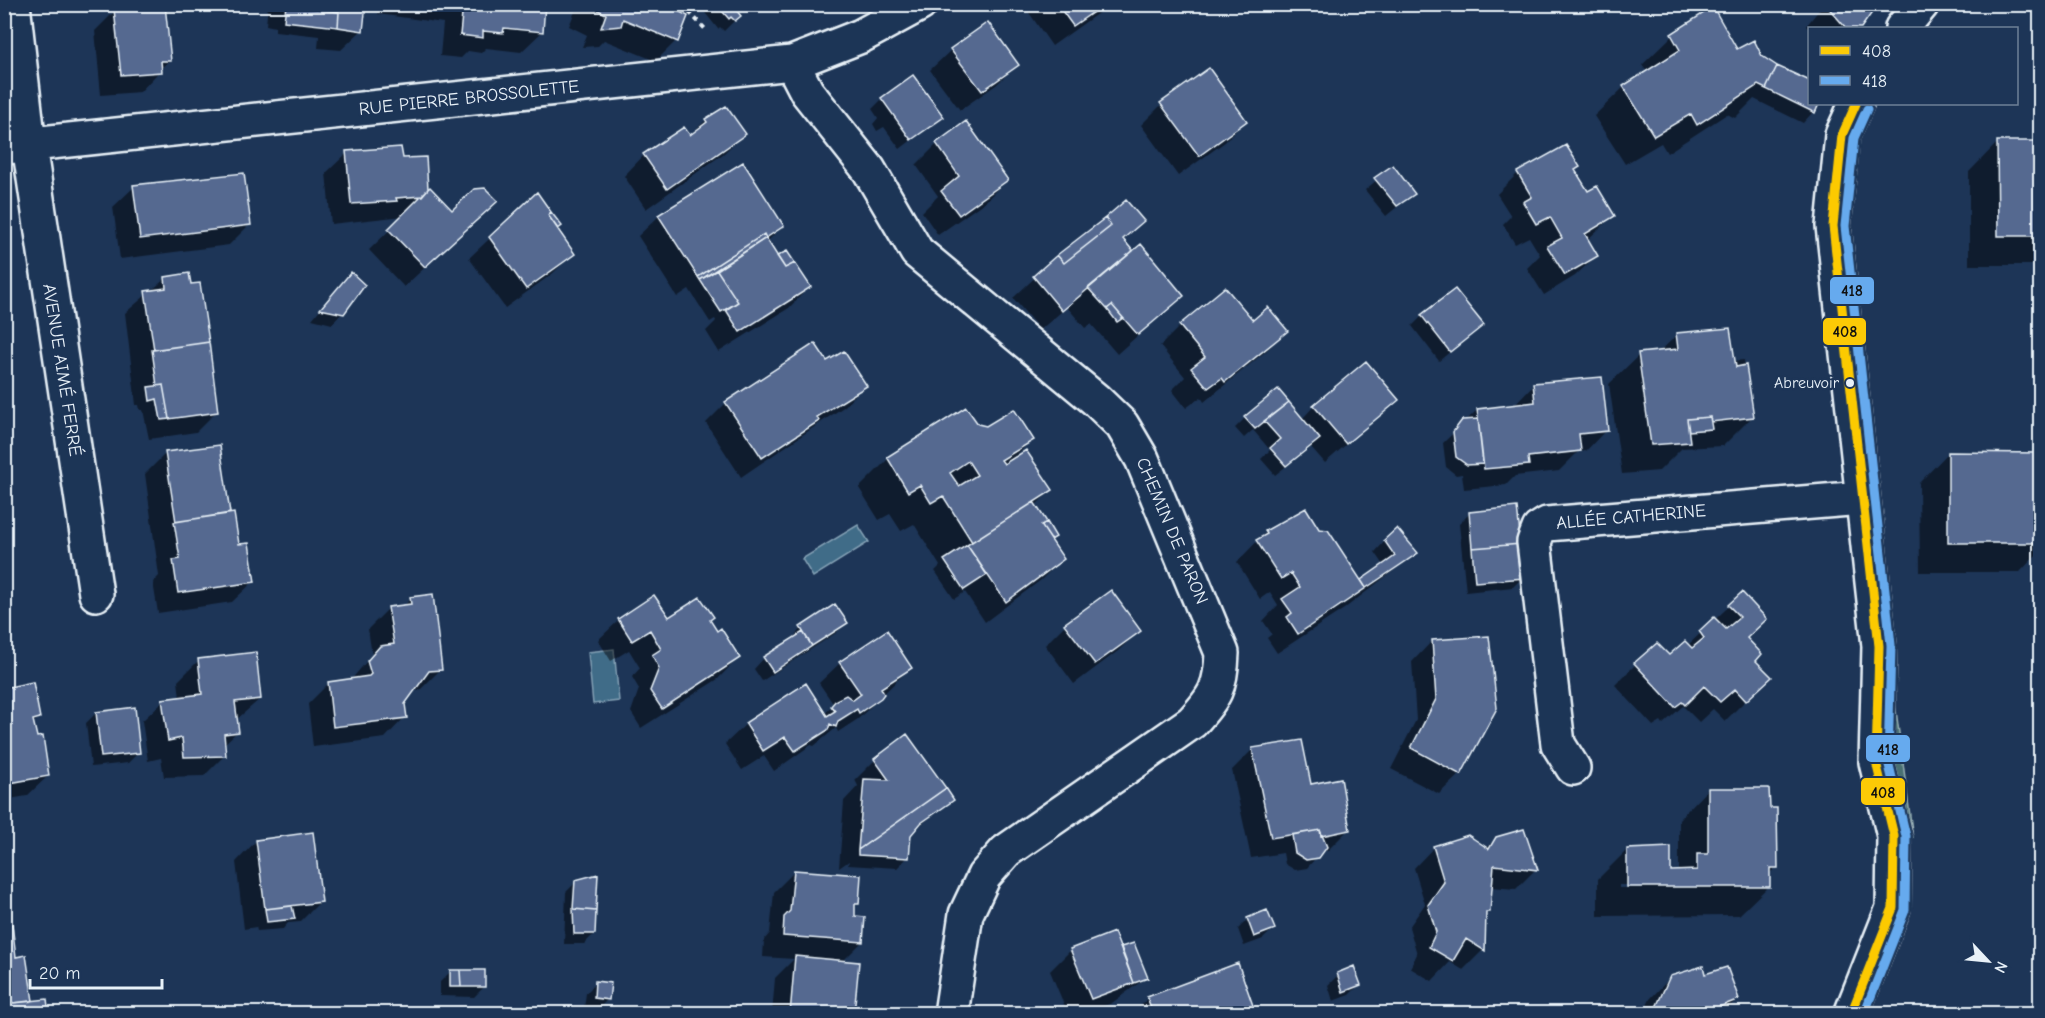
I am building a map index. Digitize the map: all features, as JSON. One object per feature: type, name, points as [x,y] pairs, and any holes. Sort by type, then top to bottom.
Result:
[{"type":"street","name":"AVENUE AIMÉ FERRÉ","points":[[13,4],[17,146],[96,594]]},
{"type":"street","name":"RUE PIERRE BROSSOLETTE","points":[[17,146],[792,63],[861,36],[920,4]]},
{"type":"street","points":[[1903,27],[1922,4]]},
{"type":"street","name":"CHEMIN DE PARON","points":[[792,63],[807,92],[869,170],[917,252],[1087,393],[1122,425],[1142,459],[1222,653],[1221,678],[1214,698],[1191,722],[1006,851],[984,876],[966,914],[951,1014]]},
{"type":"street","points":[[1851,1014],[1893,908],[1894,836],[1876,762],[1879,646],[1833,226],[1842,135],[1856,105]]},
{"type":"street","points":[[4,117],[17,146]]},
{"type":"street","name":"ALLÉE CATHERINE","points":[[1573,768],[1558,744],[1534,542],[1539,529],[1547,524],[1862,498]]},
{"type":"green space","points":[[1892,680],[1913,838],[1895,796],[1887,703]]},
{"type":"water","points":[[858,525],[869,542],[813,577],[802,559]]},
{"type":"water","points":[[614,649],[619,701],[593,704],[588,652]]},
{"type":"building","points":[[366,4],[363,31],[338,27],[339,12],[286,5]]},
{"type":"building","points":[[463,4],[545,4],[543,32],[504,28],[503,33],[483,31],[483,38],[460,35]]},
{"type":"building","points":[[664,4],[688,16],[678,42],[623,19],[621,26],[601,28],[606,14],[588,5]]},
{"type":"building","points":[[716,4],[745,4],[737,11],[741,16],[735,21],[731,17],[729,19]]},
{"type":"building","points":[[1057,4],[1105,4],[1073,26]]},
{"type":"building","points":[[1825,4],[1878,4],[1862,27],[1845,27]]},
{"type":"building","points":[[165,5],[171,61],[161,61],[162,72],[121,75],[114,9]]},
{"type":"building","points":[[286,5],[339,12],[338,27],[284,21]]},
{"type":"building","points":[[1713,7],[1737,49],[1754,40],[1762,56],[1777,66],[1766,89],[1758,85],[1697,125],[1691,114],[1654,136],[1623,86],[1680,50],[1671,34]]},
{"type":"building","points":[[988,22],[1019,65],[982,91],[950,49]]},
{"type":"building","points":[[1777,66],[1808,80],[1808,105],[1819,105],[1815,113],[1766,89]]},
{"type":"building","points":[[1209,68],[1247,121],[1199,156],[1160,103]]},
{"type":"building","points":[[913,75],[944,117],[911,140],[881,98]]},
{"type":"building","points":[[726,106],[746,134],[667,189],[643,154],[684,127],[690,135],[707,122],[705,119]]},
{"type":"building","points":[[966,121],[1008,180],[959,215],[941,191],[959,176],[936,143]]},
{"type":"building","points":[[1997,141],[2040,141],[2040,236],[1998,236]]},
{"type":"building","points":[[1566,145],[1580,167],[1575,170],[1588,191],[1597,186],[1615,216],[1585,234],[1598,256],[1565,275],[1547,246],[1562,238],[1550,217],[1536,224],[1523,202],[1532,197],[1517,172]]},
{"type":"building","points":[[401,147],[403,158],[426,157],[428,189],[422,196],[396,198],[397,201],[351,204],[346,151]]},
{"type":"building","points":[[743,162],[784,226],[766,238],[764,234],[698,277],[658,215]]},
{"type":"building","points":[[1393,165],[1415,194],[1397,206],[1374,178]]},
{"type":"building","points":[[244,173],[251,225],[140,239],[133,185]]},
{"type":"building","points":[[430,187],[452,210],[474,189],[485,188],[498,201],[425,267],[388,229]]},
{"type":"building","points":[[537,192],[551,212],[548,215],[575,254],[526,289],[489,237]]},
{"type":"building","points":[[1126,200],[1144,221],[1123,239],[1133,251],[1062,311],[1033,276],[1057,255],[1064,263],[1111,226],[1105,218]]},
{"type":"building","points":[[551,212],[562,226],[558,229],[548,215]]},
{"type":"building","points":[[1105,218],[1111,226],[1064,263],[1057,255]]},
{"type":"building","points":[[764,234],[766,238],[700,280],[698,277]]},
{"type":"building","points":[[766,238],[785,268],[795,263],[811,287],[740,332],[726,310],[738,302],[717,270]]},
{"type":"building","points":[[1141,244],[1184,296],[1138,335],[1112,305],[1107,309],[1088,288]]},
{"type":"building","points":[[787,251],[795,263],[785,268],[777,256]]},
{"type":"building","points":[[717,270],[738,302],[721,312],[700,280]]},
{"type":"building","points":[[351,272],[365,285],[344,314],[320,309]]},
{"type":"building","points":[[189,273],[191,284],[200,283],[209,342],[154,350],[145,291],[166,288],[165,277]]},
{"type":"building","points":[[1225,287],[1253,320],[1268,307],[1288,331],[1225,382],[1222,378],[1208,388],[1191,368],[1205,357],[1179,325]]},
{"type":"building","points":[[1455,289],[1484,325],[1450,352],[1421,315]]},
{"type":"building","points":[[1112,305],[1123,318],[1117,322],[1107,309]]},
{"type":"building","points":[[1730,328],[1736,367],[1746,365],[1754,417],[1711,422],[1710,417],[1687,419],[1690,442],[1651,445],[1638,353],[1678,349],[1676,333]]},
{"type":"building","points":[[209,342],[218,412],[169,419],[163,385],[157,386],[152,350]]},
{"type":"building","points":[[815,343],[827,361],[844,351],[867,386],[817,417],[819,421],[762,458],[725,402]]},
{"type":"building","points":[[1366,361],[1399,400],[1346,444],[1313,405]]},
{"type":"building","points":[[1602,377],[1608,431],[1579,434],[1581,451],[1528,457],[1529,465],[1484,469],[1477,409],[1535,402],[1533,383]]},
{"type":"building","points":[[163,385],[169,419],[161,420],[157,399],[150,401],[148,387]]},
{"type":"building","points":[[1278,389],[1289,402],[1255,429],[1244,417]]},
{"type":"building","points":[[1289,402],[1320,439],[1286,466],[1270,448],[1280,439],[1264,421]]},
{"type":"building","points":[[966,407],[978,424],[986,426],[1014,409],[1034,440],[1001,460],[1004,464],[1026,450],[1053,490],[972,542],[943,496],[931,503],[920,485],[908,492],[887,457]],"holes":[[[968,461],[977,475],[959,486],[950,473]]]},
{"type":"building","points":[[1710,417],[1712,429],[1689,431],[1687,419]]},
{"type":"building","points":[[1478,419],[1483,464],[1467,465],[1456,457],[1453,432],[1462,420]]},
{"type":"building","points":[[220,445],[230,513],[176,522],[165,452]]},
{"type":"building","points":[[1948,452],[2040,453],[2040,543],[1948,543]]},
{"type":"building","points":[[1034,502],[1047,522],[1041,525],[1064,559],[1006,602],[967,545]]},
{"type":"building","points":[[1517,507],[1521,544],[1472,548],[1469,512]]},
{"type":"building","points":[[1306,508],[1319,529],[1328,530],[1366,588],[1298,634],[1287,617],[1292,613],[1282,599],[1300,587],[1291,573],[1281,579],[1256,540],[1267,534],[1265,531]]},
{"type":"building","points":[[234,513],[239,544],[249,543],[255,582],[178,593],[173,560],[180,559],[174,522]]},
{"type":"building","points":[[1047,522],[1056,537],[1051,540],[1041,525]]},
{"type":"building","points":[[1397,528],[1418,553],[1366,588],[1361,580],[1395,556],[1384,540]]},
{"type":"building","points":[[1521,544],[1525,578],[1475,582],[1472,548]]},
{"type":"building","points":[[967,545],[987,575],[964,590],[944,560]]},
{"type":"building","points":[[1111,590],[1141,631],[1095,664],[1064,624]]},
{"type":"building","points":[[1742,592],[1767,619],[1747,638],[1762,654],[1756,661],[1772,677],[1746,701],[1735,689],[1720,702],[1704,686],[1685,705],[1682,702],[1675,707],[1634,663],[1657,643],[1669,655],[1685,641],[1692,648],[1704,638],[1699,631],[1714,617],[1726,629],[1740,617],[1728,605]]},
{"type":"building","points":[[433,594],[442,670],[429,671],[405,704],[407,718],[333,727],[328,682],[369,676],[371,674],[367,661],[380,646],[394,644],[388,607],[411,604],[410,597]]},
{"type":"building","points":[[654,595],[669,617],[700,597],[714,617],[710,620],[717,631],[721,628],[740,658],[662,709],[650,691],[659,668],[652,655],[661,649],[650,630],[632,641],[618,619]]},
{"type":"building","points":[[835,604],[848,623],[812,646],[800,627]]},
{"type":"building","points":[[887,630],[912,668],[881,688],[884,694],[881,698],[859,713],[857,709],[838,721],[836,727],[830,724],[828,730],[795,751],[785,737],[763,751],[745,723],[806,683],[827,716],[835,711],[831,706],[836,700],[846,695],[853,700],[861,694],[839,662]]},
{"type":"building","points":[[803,632],[812,646],[773,672],[763,657]]},
{"type":"building","points":[[1489,636],[1497,708],[1461,775],[1411,748],[1436,699],[1432,640]]},
{"type":"building","points":[[256,652],[261,699],[235,702],[239,732],[224,734],[226,756],[184,757],[182,738],[168,741],[162,699],[202,694],[198,659]]},
{"type":"building","points":[[33,682],[40,718],[33,720],[37,737],[43,736],[49,776],[4,784],[4,688]]},
{"type":"building","points":[[135,707],[140,753],[101,757],[96,712]]},
{"type":"building","points":[[907,734],[946,788],[858,850],[864,779],[889,780],[874,759]]},
{"type":"building","points":[[1302,740],[1311,784],[1341,778],[1350,830],[1321,836],[1320,830],[1271,838],[1252,748]]},
{"type":"building","points":[[946,788],[954,800],[921,823],[911,835],[909,858],[858,855],[858,850]]},
{"type":"building","points":[[1708,788],[1769,788],[1770,808],[1777,808],[1778,868],[1770,868],[1770,887],[1627,887],[1627,849],[1671,847],[1671,871],[1697,870],[1697,854],[1708,854]]},
{"type":"building","points":[[1524,829],[1538,870],[1494,865],[1490,912],[1486,912],[1485,951],[1466,939],[1453,961],[1429,947],[1436,932],[1428,905],[1444,882],[1433,846],[1468,835],[1489,849],[1496,837]]},
{"type":"building","points":[[1320,830],[1327,847],[1319,858],[1306,860],[1295,853],[1292,835]]},
{"type":"building","points":[[313,832],[322,902],[265,909],[256,840]]},
{"type":"building","points":[[794,870],[861,875],[859,904],[855,904],[855,916],[865,917],[863,942],[783,936],[784,917],[790,911]]},
{"type":"building","points":[[598,874],[596,911],[573,909],[575,880]]},
{"type":"building","points":[[292,906],[295,919],[267,922],[265,909]]},
{"type":"building","points":[[573,909],[596,911],[595,934],[574,934]]},
{"type":"building","points":[[1267,910],[1275,929],[1254,937],[1247,918]]},
{"type":"building","points":[[12,924],[16,957],[26,955],[33,1001],[4,1004],[4,925]]},
{"type":"building","points":[[1114,932],[1134,983],[1091,999],[1070,949]]},
{"type":"building","points":[[1134,943],[1148,978],[1134,983],[1121,947]]},
{"type":"building","points":[[795,956],[859,962],[854,1014],[790,1014]]},
{"type":"building","points":[[1238,963],[1256,1014],[1153,1014],[1147,997]]},
{"type":"building","points":[[1354,966],[1361,985],[1343,992],[1337,973]]},
{"type":"building","points":[[1703,966],[1705,974],[1727,967],[1739,999],[1702,1014],[1653,1014],[1670,976]]},
{"type":"building","points":[[450,970],[460,970],[461,987],[450,987]]},
{"type":"building","points":[[460,970],[485,970],[485,987],[461,987]]},
{"type":"building","points":[[595,981],[611,983],[609,1000],[594,998]]},
{"type":"building","points":[[47,999],[49,1014],[4,1014],[4,1004]]},
{"type":"transit line","name":"408","points":[[1851,1014],[1893,908],[1894,836],[1876,762],[1879,646],[1833,226],[1842,135],[1856,105]]},
{"type":"transit line","name":"418","points":[[1864,1014],[1905,910],[1906,836],[1888,761],[1891,645],[1845,226],[1854,138],[1867,109]]},
{"type":"place","name":"Abreuvoir","points":[[1850,383]]}]
